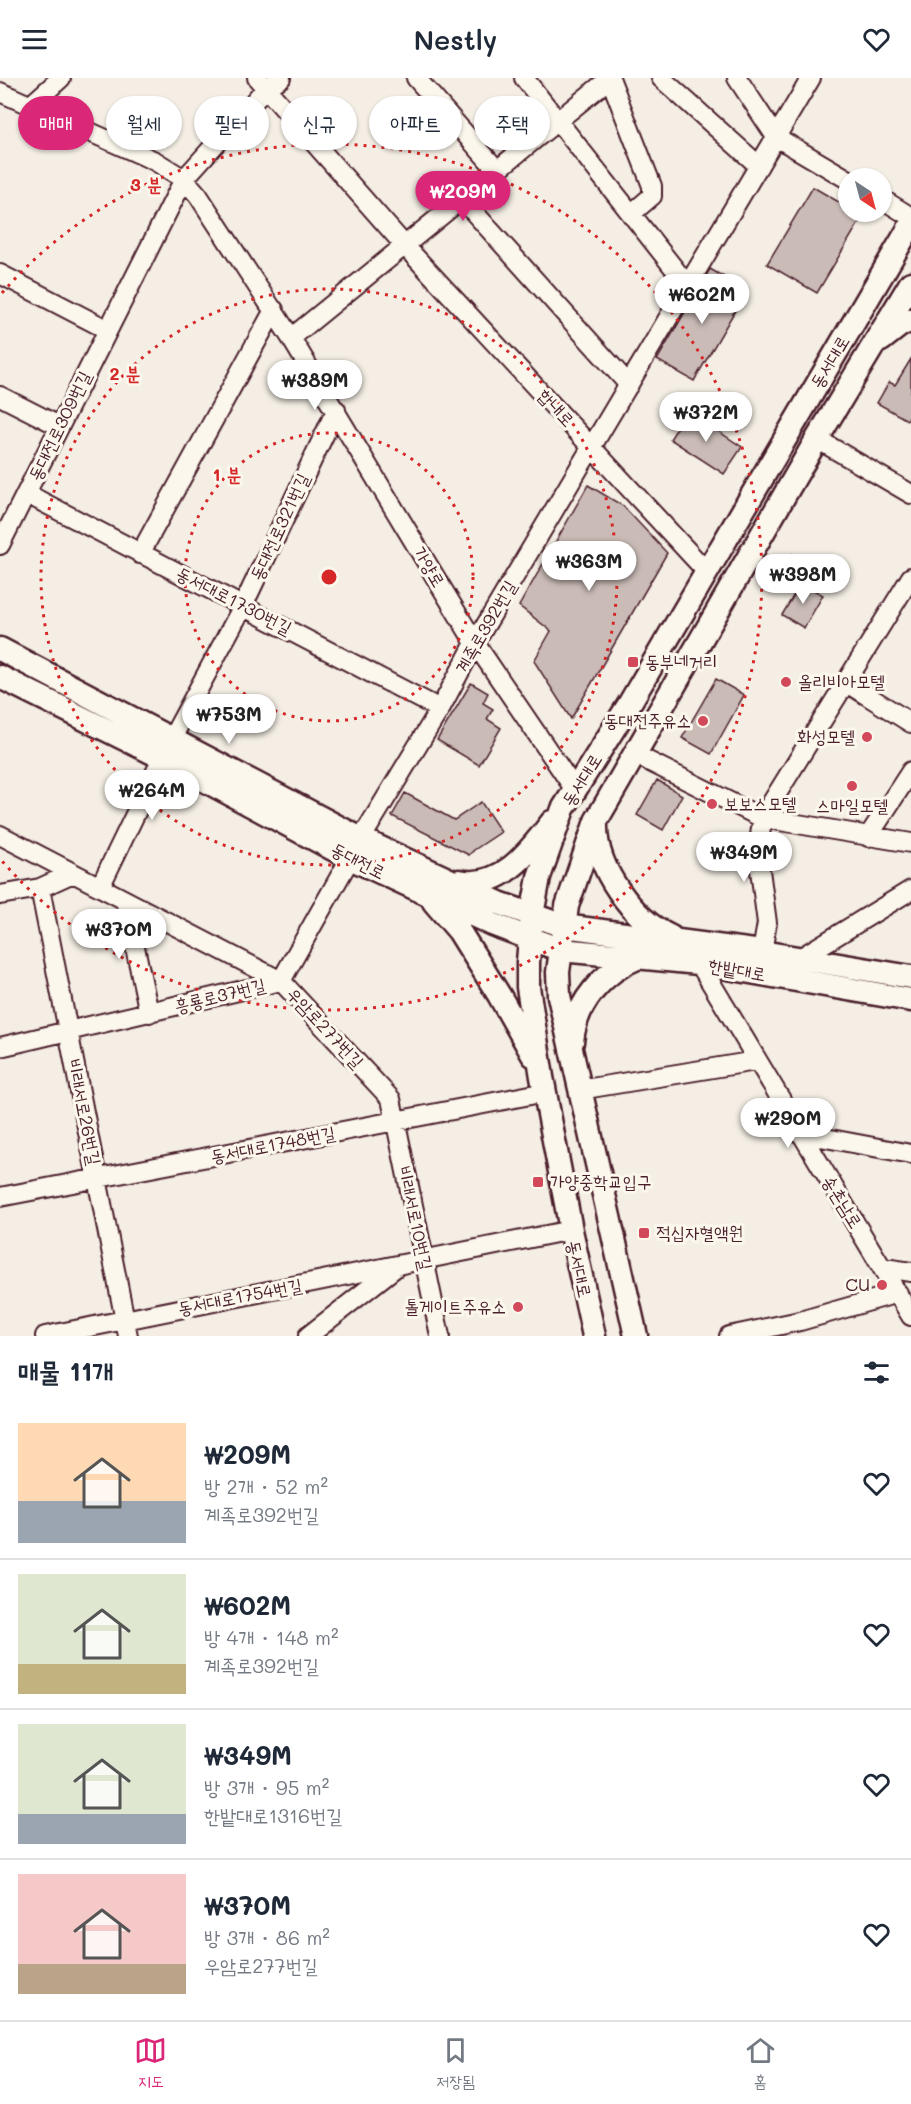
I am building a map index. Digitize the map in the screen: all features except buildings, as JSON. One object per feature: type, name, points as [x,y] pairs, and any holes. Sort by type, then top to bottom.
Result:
[{"type":"main road","name":"동서대로","points":[[594,1336],[571,1230],[528,987],[532,915],[539,877],[563,809],[628,706],[911,225]]},
{"type":"main road","name":"동서대로","points":[[636,1336],[571,1055],[558,982],[569,895],[596,821],[817,439],[910,288]]},
{"type":"main road","points":[[871,349],[899,326],[911,320]]},
{"type":"main road","name":"동대전로","points":[[0,649],[350,858],[435,887],[499,903],[564,926]]},
{"type":"main road","name":"동대전로","points":[[0,677],[167,748],[361,839],[435,887],[530,938],[561,950]]},
{"type":"main road","points":[[544,1084],[515,1023],[435,887],[493,879],[517,863],[563,809]]},
{"type":"main road","points":[[596,821],[599,852],[615,886],[648,922],[681,941]]},
{"type":"main road","name":"한밭대로","points":[[564,926],[762,952],[911,977]]},
{"type":"main road","name":"한밭대로","points":[[561,950],[699,963],[911,1000]]},
{"type":"main road","points":[[571,1055],[572,1036],[577,1016],[589,996],[610,975],[639,957]]},
{"type":"street","points":[[41,96],[61,78]]},
{"type":"street","name":"동대전로309번길","points":[[0,545],[184,179],[261,83],[281,78]]},
{"type":"street","points":[[416,78],[497,170]]},
{"type":"street","points":[[524,78],[688,286]]},
{"type":"street","points":[[291,338],[610,78],[652,186],[652,196],[631,214]]},
{"type":"street","points":[[661,78],[759,166]]},
{"type":"street","points":[[737,78],[776,137],[838,174]]},
{"type":"street","name":"계족로392번길","points":[[361,839],[440,709],[475,643],[811,78]]},
{"type":"street","name":"합내로","points":[[261,83],[405,246],[706,571]]},
{"type":"street","name":"가양로","points":[[0,92],[18,100]]},
{"type":"street","name":"가양로","points":[[94,133],[155,161],[184,179],[198,195],[274,310],[336,410],[475,643],[575,790]]},
{"type":"street","points":[[462,199],[629,385]]},
{"type":"street","points":[[892,206],[911,217]]},
{"type":"street","points":[[0,274],[108,330]]},
{"type":"street","points":[[882,274],[910,288]]},
{"type":"street","points":[[140,554],[274,310]]},
{"type":"street","points":[[0,396],[59,426]]},
{"type":"street","name":"동대전로321번길","points":[[167,748],[243,606],[336,410]]},
{"type":"street","points":[[817,439],[911,494]]},
{"type":"street","name":"동서대로1730번길","points":[[27,494],[440,709]]},
{"type":"street","points":[[762,952],[767,923],[758,855],[762,818],[911,577]]},
{"type":"street","points":[[847,682],[911,723]]},
{"type":"street","points":[[100,887],[167,748]]},
{"type":"street","points":[[634,754],[762,818],[911,843]]},
{"type":"street","points":[[868,837],[911,771]]},
{"type":"street","name":"우암로277번길","points":[[0,835],[282,981],[391,1099]]},
{"type":"street","name":"흥룡로37번길","points":[[0,1047],[282,981],[361,839]]},
{"type":"street","points":[[0,895],[40,888],[73,873]]},
{"type":"street","name":"비래서로26번길","points":[[40,888],[127,1328]]},
{"type":"street","points":[[800,958],[911,890]]},
{"type":"street","points":[[125,900],[149,1013]]},
{"type":"street","name":"송촌남로","points":[[699,963],[911,1316]]},
{"type":"street","points":[[579,1090],[756,1061]]},
{"type":"street","name":"동서대로1748번길","points":[[0,1197],[395,1121],[544,1084]]},
{"type":"street","name":"비래서로10번길","points":[[391,1099],[440,1336]]},
{"type":"street","points":[[800,1133],[911,1154]]},
{"type":"street","name":"동서대로1754번길","points":[[45,1336],[127,1328],[399,1264],[571,1230]]},
{"type":"street","name":"동서대로1754번길","points":[[308,1336],[399,1264]]},
{"type":"street","points":[[884,1270],[911,1272]]},
{"type":"street","points":[[729,1336],[801,1328],[898,1293]]},
{"type":"place","name":"동부네거리","points":[[633,662]]},
{"type":"place","name":"올리비아모텔","points":[[786,682]]},
{"type":"place","name":"동대전주유소","points":[[703,721]]},
{"type":"place","name":"화성모텔","points":[[867,737]]},
{"type":"place","name":"스마일모텔","points":[[852,786]]},
{"type":"place","name":"보보스모텔","points":[[712,804]]},
{"type":"place","name":"가양중학교입구","points":[[538,1182]]},
{"type":"place","name":"적십자혈액원","points":[[644,1233]]},
{"type":"place","name":"CU","points":[[882,1285]]},
{"type":"place","name":"톨게이트주유소","points":[[518,1307]]}]
